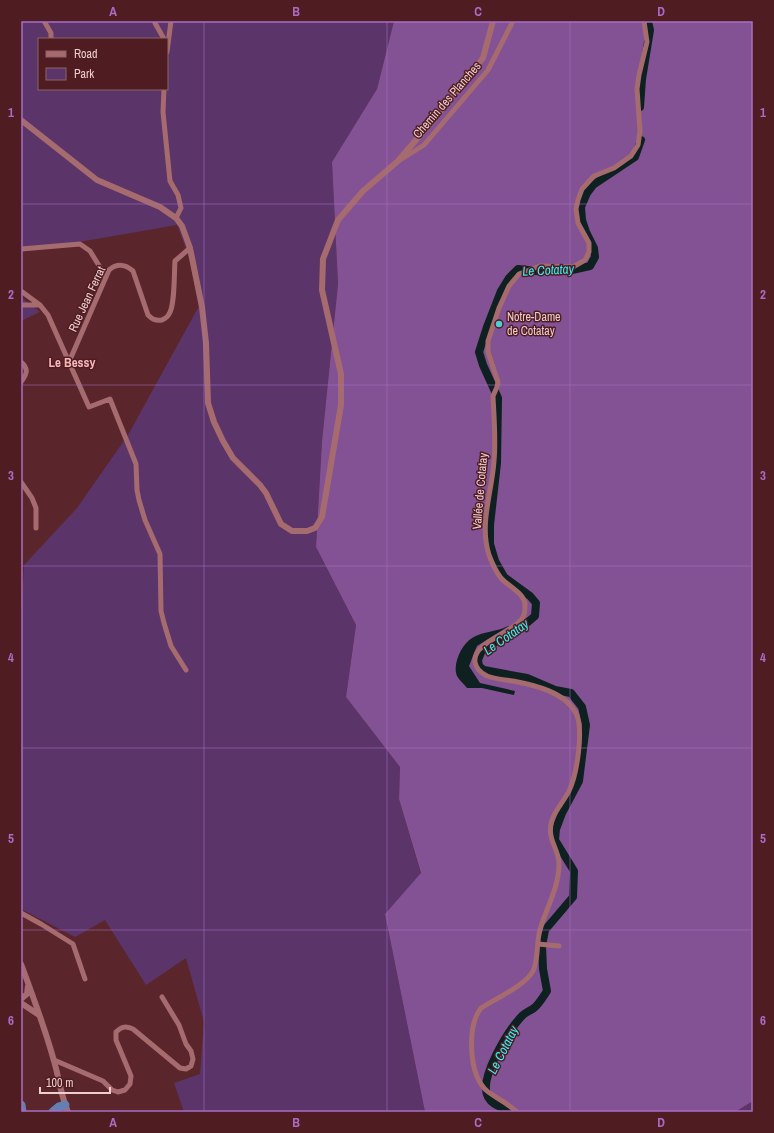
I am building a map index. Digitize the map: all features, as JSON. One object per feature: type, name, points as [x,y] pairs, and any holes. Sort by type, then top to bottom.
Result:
[{"type":"highway","points":[[21,1105],[22,1112]]},
{"type":"highway","points":[[54,1112],[59,1107],[66,1108]]},
{"type":"street","points":[[44,21],[51,33],[51,38]]},
{"type":"street","points":[[168,41],[171,21]]},
{"type":"street","points":[[21,120],[97,180],[160,207],[176,218],[182,226],[190,248],[202,307],[206,343],[208,403],[214,422],[233,458],[266,493],[281,524],[292,531],[308,531],[313,529],[319,523],[325,503],[341,405],[340,374],[322,290],[323,259],[338,220],[363,190],[398,161],[483,58],[493,21]]},
{"type":"street","name":"Chemin des Planches","points":[[398,161],[424,145],[488,70],[513,21]]},
{"type":"street","name":"Vallée de Cotatay","points":[[517,1112],[487,1091],[481,1084],[472,1058],[472,1035],[477,1014],[481,1008],[523,983],[533,970],[541,944],[540,930],[552,899],[558,874],[559,863],[551,840],[551,822],[557,809],[568,793],[575,775],[579,726],[577,715],[573,708],[560,696],[526,684],[489,676],[481,672],[476,665],[475,659],[480,648],[513,627],[524,617],[525,603],[524,598],[500,578],[493,565],[486,543],[486,520],[494,460],[493,396],[498,382],[488,352],[488,341],[510,286],[519,274],[546,265],[573,267],[585,260],[589,252],[588,243],[578,223],[576,208],[582,189],[594,176],[614,168],[631,156],[638,145],[640,131],[638,89],[639,75],[647,42],[644,21]]},
{"type":"street","points":[[155,23],[163,38]]},
{"type":"street","points":[[164,90],[163,112],[170,181],[178,195],[181,208],[176,218]]},
{"type":"street","points":[[21,249],[80,244],[90,252],[106,277]]},
{"type":"street","name":"Rue Jean Ferrat","points":[[70,362],[109,270],[114,266],[123,265],[129,267],[133,271],[148,315],[152,319],[159,320],[169,315],[172,306],[174,261],[190,248]]},
{"type":"street","points":[[21,291],[40,305],[48,315],[90,407],[110,399],[136,464],[139,500],[145,520],[160,554],[161,611],[171,646],[186,670]]},
{"type":"street","points":[[21,305],[40,305]]},
{"type":"street","points":[[21,362],[26,367],[26,374],[21,382]]},
{"type":"street","points":[[21,482],[32,498],[36,508],[36,528]]},
{"type":"street","points":[[21,913],[73,944],[85,979]]},
{"type":"street","points":[[541,944],[559,946]]},
{"type":"street","points":[[21,964],[40,1015],[54,1060],[66,1108]]},
{"type":"street","points":[[21,999],[27,994],[28,984]]},
{"type":"street","points":[[54,1060],[103,1081],[112,1090],[118,1092],[125,1090],[130,1084],[131,1076],[116,1040],[116,1032],[121,1028],[127,1027],[133,1029],[180,1068],[186,1069],[191,1066],[193,1059],[191,1051],[186,1044],[179,1025],[162,998]]},
{"type":"street","points":[[21,1003],[40,1015]]},
{"type":"green space","points":[[21,21],[394,21],[377,89],[332,162],[338,284],[322,441],[316,547],[356,625],[346,697],[400,767],[399,799],[421,874],[385,914],[425,1112],[184,1112],[174,1083],[200,1074],[204,1022],[186,958],[146,985],[105,920],[75,937],[21,909],[21,628],[24,565],[77,508],[128,435],[199,306],[188,254],[177,225],[21,252]]},
{"type":"green space","points":[[21,297],[40,312],[21,321]]},
{"type":"green space","points":[[753,1101],[753,1112],[735,1112]]},
{"type":"shaded area","points":[[394,21],[753,21],[753,1101],[735,1112],[425,1112],[385,914],[421,873],[399,799],[400,767],[346,697],[356,625],[316,547],[322,441],[338,284],[332,162],[377,89]]},
{"type":"shaded area","points":[[508,626],[477,646],[469,666],[480,683],[515,691],[514,695],[482,688],[467,688],[458,678],[456,671],[457,660],[462,649],[468,641],[476,636]]},
{"type":"waterway","name":"Le Cotatay","points":[[640,107],[642,79],[650,30],[648,21]]},
{"type":"waterway","name":"Le Cotatay","points":[[511,1112],[490,1100],[486,1089],[487,1079],[502,1044],[515,1024],[525,1013],[538,1004],[547,991],[543,969],[542,946],[545,930],[573,897],[574,871],[555,840],[556,829],[562,813],[579,781],[586,725],[582,707],[571,693],[555,690],[527,678],[484,670],[479,666],[478,660],[482,650],[528,622],[535,616],[536,603],[530,596],[504,577],[495,561],[490,544],[490,525],[497,463],[498,398],[483,365],[479,352],[501,291],[509,278],[518,269],[536,271],[572,270],[590,266],[595,257],[594,248],[582,220],[581,207],[587,193],[593,185],[635,157],[641,140]]},
{"type":"place","name":"Notre-Dame de Cotatay","points":[[499,324]]},
{"type":"district","name":"Le Bessy","points":[[72,362]]}]
